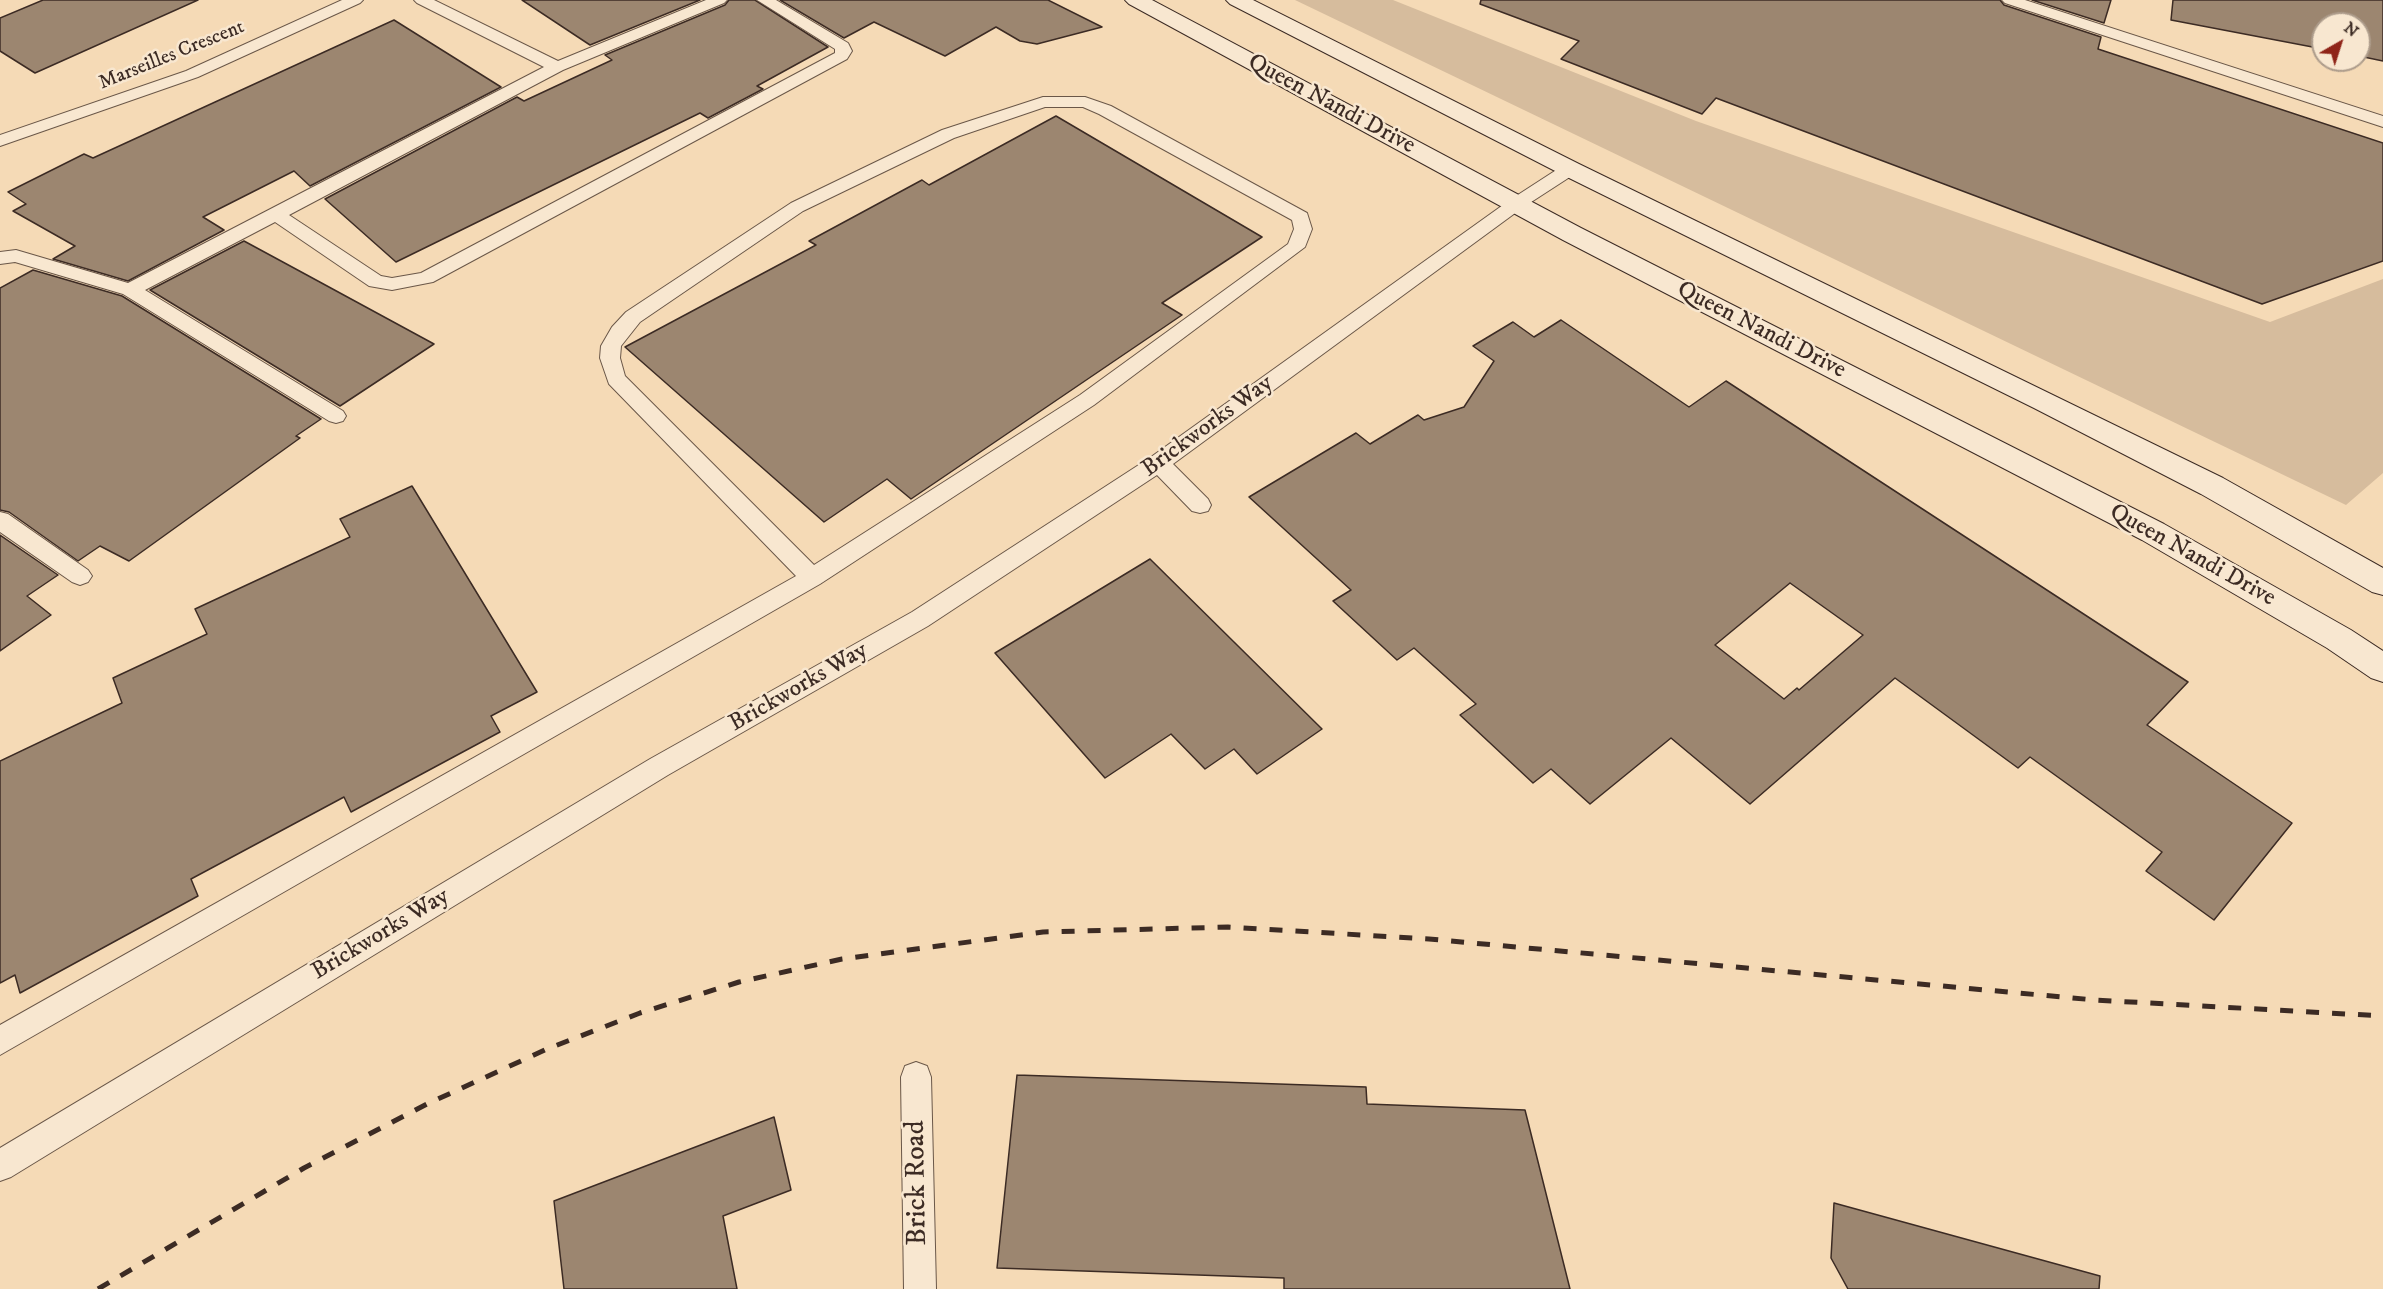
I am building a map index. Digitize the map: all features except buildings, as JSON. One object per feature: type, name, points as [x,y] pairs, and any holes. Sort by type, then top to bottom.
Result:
[{"type":"main road","name":"Queen Nandi Drive","points":[[1136,0],[1735,319],[2153,532],[2339,639],[2383,668]]},
{"type":"main road","name":"Queen Nandi Drive","points":[[1237,0],[1570,169],[2212,486],[2383,583]]},
{"type":"lane","name":"Marseilles Crescent","points":[[0,141],[192,74],[355,0]]},
{"type":"lane","points":[[422,0],[557,67]]},
{"type":"lane","points":[[130,290],[557,67],[719,0]]},
{"type":"lane","points":[[274,213],[376,282],[392,284],[426,278],[841,56],[844,51],[842,46],[765,0]]},
{"type":"lane","points":[[2010,0],[2383,122]]},
{"type":"lane","points":[[0,1041],[812,578],[1087,400],[1287,254],[1296,247],[1300,238],[1303,230],[1301,217],[1105,110],[1085,102],[1043,102],[948,134],[797,207],[633,317],[619,332],[611,346],[610,358],[616,380],[812,578]]},
{"type":"lane","name":"Brickworks Way","points":[[0,1166],[659,767],[920,619],[1159,463],[1516,204],[1570,169]]},
{"type":"lane","points":[[0,258],[16,256],[130,290],[336,416]]},
{"type":"lane","points":[[1159,463],[1200,505]]},
{"type":"lane","points":[[0,520],[80,576]]},
{"type":"lane","points":[[2351,564],[2383,567]]},
{"type":"lane","name":"Brick Road","points":[[916,1077],[920,1289]]},
{"type":"shaded area","points":[[1295,0],[1393,0],[1696,121],[2270,322],[2383,279],[2383,473],[2346,505]]},
{"type":"railway","points":[[98,1289],[304,1168],[427,1104],[547,1049],[640,1013],[739,982],[842,959],[1043,932],[1228,927],[1429,939],[2095,1000],[2383,1016]]}]
